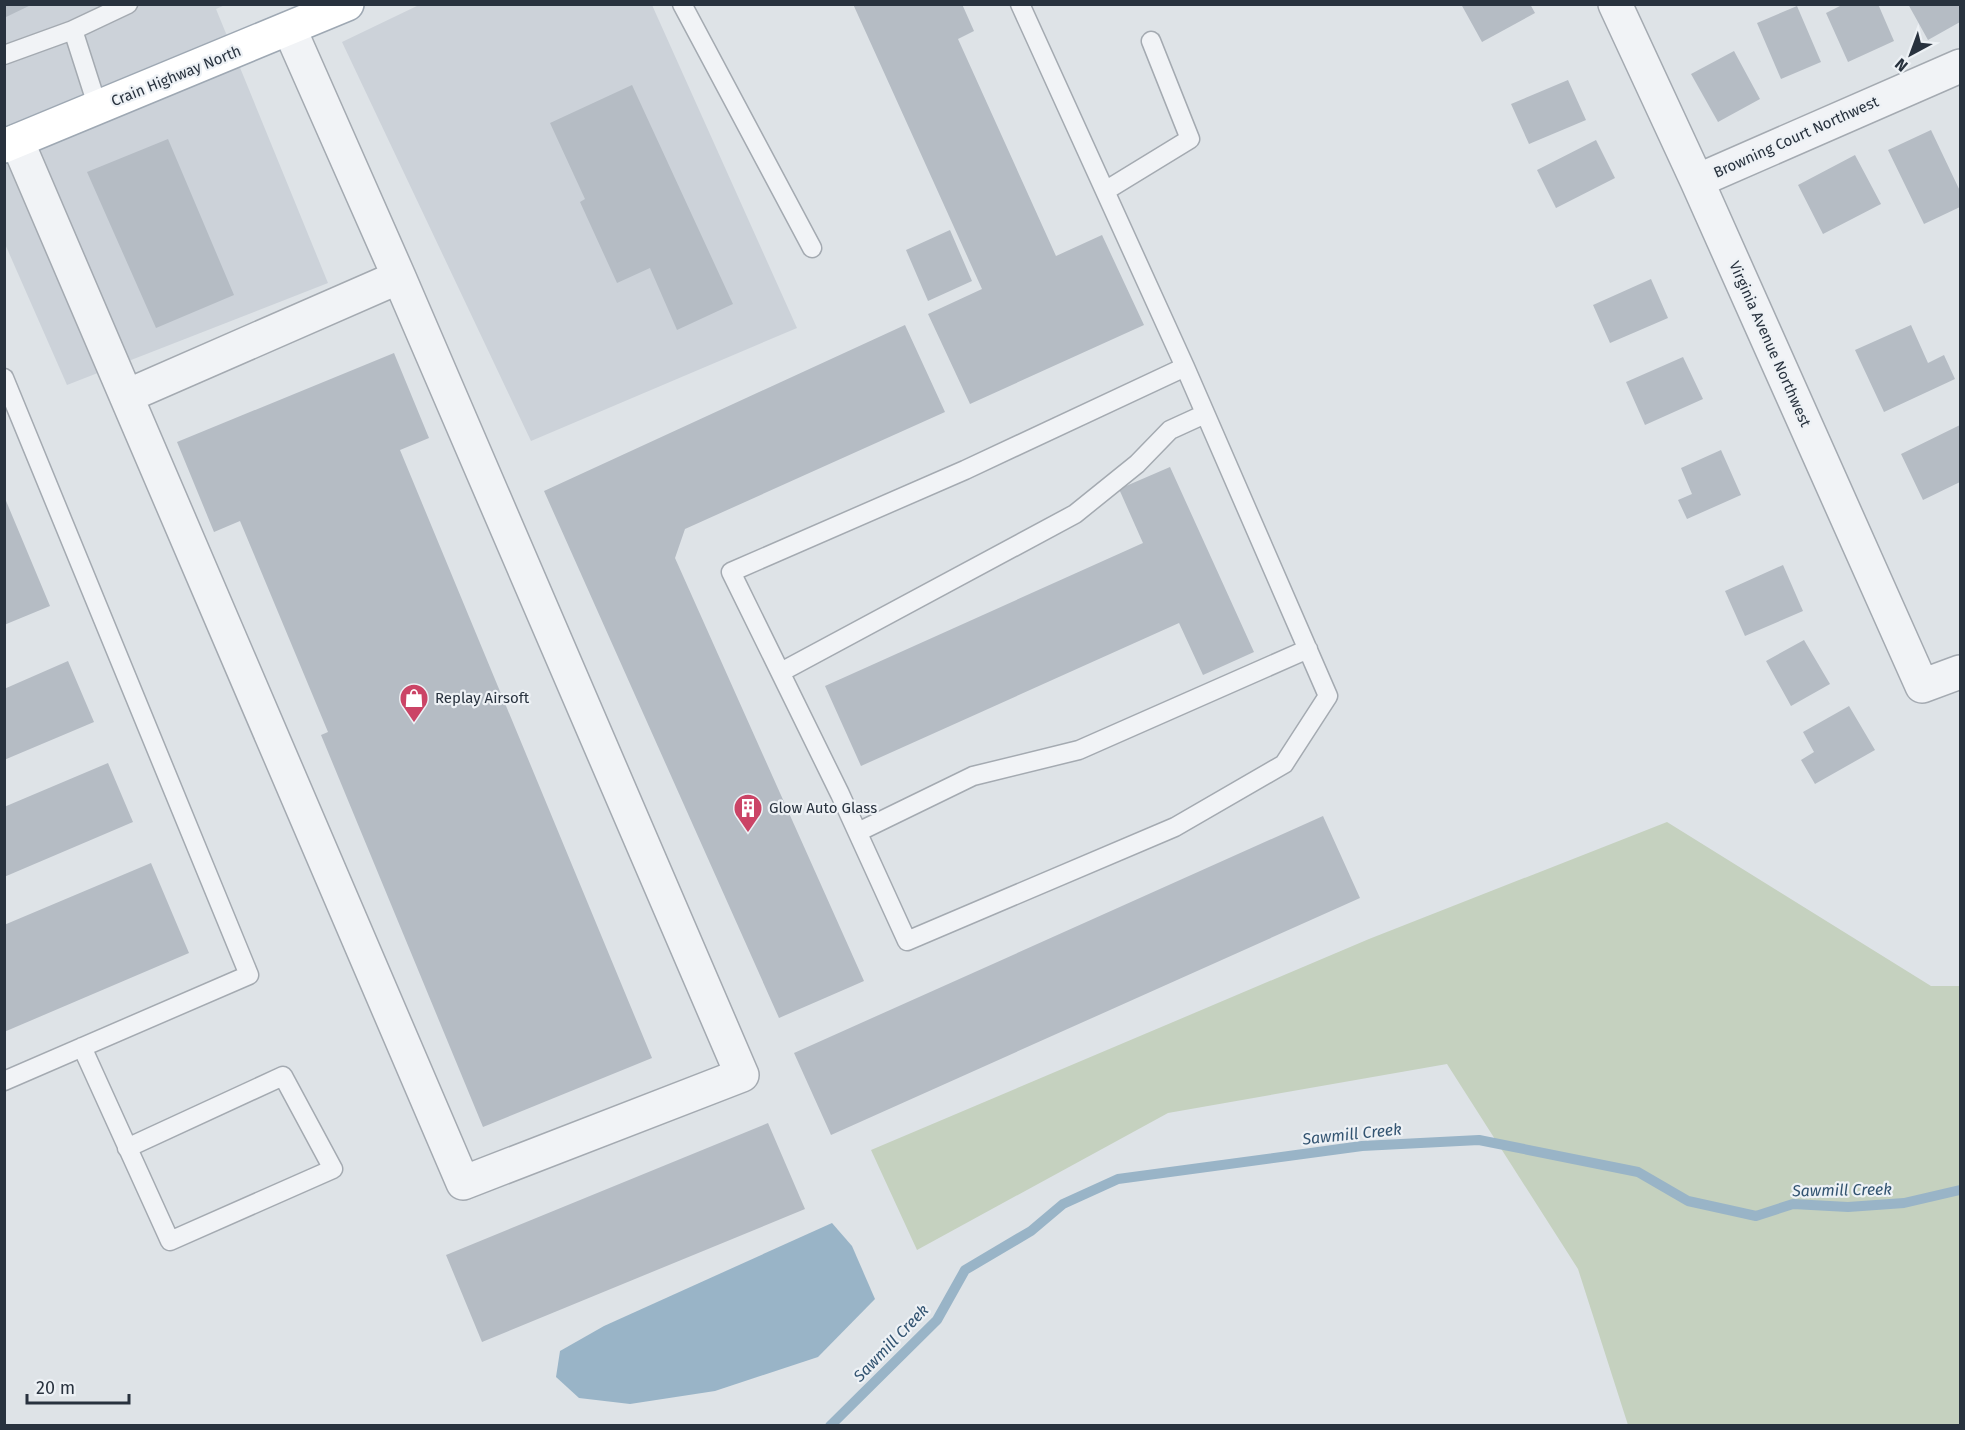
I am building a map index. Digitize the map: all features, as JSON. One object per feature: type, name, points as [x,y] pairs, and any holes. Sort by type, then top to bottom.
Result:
[{"type":"main road","name":"Crain Highway North","points":[[11,144],[290,30],[347,4]]},
{"type":"street","name":"Virginia Avenue Northwest","points":[[1615,4],[1697,181],[1923,686],[1960,672]]},
{"type":"street","points":[[11,144],[127,396],[463,1183],[742,1075],[399,277],[290,30]]},
{"type":"street","name":"Browning Court Northwest","points":[[1697,181],[1960,66]]},
{"type":"street","points":[[127,396],[399,277]]},
{"type":"lane","points":[[4,55],[73,30],[128,4]]},
{"type":"lane","points":[[682,4],[812,248]]},
{"type":"lane","points":[[1020,4],[1185,367],[1328,696],[1284,764],[1175,827],[907,941],[858,832],[731,572],[964,470],[1185,367]]},
{"type":"lane","points":[[73,30],[98,108]]},
{"type":"lane","points":[[1105,191],[1190,139],[1152,40]]},
{"type":"lane","points":[[4,378],[249,975],[4,1082]]},
{"type":"lane","points":[[781,672],[1075,514],[1137,464],[1170,430],[1205,414]]},
{"type":"lane","points":[[858,832],[973,776],[1079,750],[1308,649]]},
{"type":"lane","points":[[82,1047],[127,1148],[170,1241],[333,1169],[283,1076],[127,1148]]},
{"type":"shaded area","points":[[4,5],[225,5],[216,9],[328,283],[67,385],[5,244]]},
{"type":"shaded area","points":[[419,5],[652,5],[797,328],[531,441],[342,42]]},
{"type":"green space","points":[[1667,822],[1931,986],[1960,986],[1960,1425],[1628,1425],[1578,1269],[1447,1064],[1168,1113],[917,1250],[871,1150],[1369,939]]},
{"type":"water","points":[[832,1223],[852,1246],[875,1299],[818,1357],[715,1391],[630,1404],[579,1398],[556,1377],[560,1351],[604,1326]]},
{"type":"building","points":[[4,4],[33,4],[4,18]]},
{"type":"building","points":[[853,4],[962,4],[974,31],[958,39],[1056,256],[1102,235],[1144,325],[970,404],[928,314],[982,289]]},
{"type":"building","points":[[1461,4],[1530,4],[1535,13],[1482,42]]},
{"type":"building","points":[[1844,4],[1878,4],[1894,41],[1848,62],[1826,13]]},
{"type":"building","points":[[1908,4],[1960,4],[1960,22],[1928,40]]},
{"type":"building","points":[[1797,6],[1821,62],[1781,79],[1757,23]]},
{"type":"building","points":[[1734,51],[1760,99],[1718,122],[1691,74]]},
{"type":"building","points":[[1568,80],[1586,120],[1529,144],[1511,104]]},
{"type":"building","points":[[632,85],[733,304],[677,330],[650,268],[617,283],[580,202],[585,199],[550,123]]},
{"type":"building","points":[[1931,130],[1960,191],[1960,207],[1924,224],[1888,150]]},
{"type":"building","points":[[168,139],[234,295],[156,328],[87,172]]},
{"type":"building","points":[[1596,140],[1615,178],[1556,208],[1537,170]]},
{"type":"building","points":[[1855,155],[1881,204],[1823,234],[1798,185]]},
{"type":"building","points":[[950,230],[972,281],[928,301],[906,250]]},
{"type":"building","points":[[1651,279],[1668,318],[1610,343],[1593,305]]},
{"type":"building","points":[[905,325],[945,412],[685,529],[675,558],[864,981],[779,1018],[544,491]]},
{"type":"building","points":[[1911,325],[1928,363],[1944,355],[1955,379],[1884,412],[1855,350]]},
{"type":"building","points":[[394,353],[429,438],[400,450],[652,1058],[483,1127],[321,735],[328,732],[240,521],[214,532],[177,442]]},
{"type":"building","points":[[1683,357],[1703,399],[1645,425],[1626,382]]},
{"type":"building","points":[[1960,425],[1960,482],[1923,500],[1901,454]]},
{"type":"building","points":[[1721,450],[1741,495],[1687,519],[1678,500],[1692,494],[1681,468]]},
{"type":"building","points":[[1170,467],[1254,652],[1203,675],[1179,623],[861,766],[825,686],[1143,543],[1119,489]]},
{"type":"building","points":[[4,496],[50,606],[4,625]]},
{"type":"building","points":[[1783,565],[1803,611],[1745,636],[1725,591]]},
{"type":"building","points":[[1804,640],[1830,684],[1791,706],[1766,661]]},
{"type":"building","points":[[68,661],[94,722],[4,760],[4,689]]},
{"type":"building","points":[[1849,706],[1875,750],[1815,784],[1801,760],[1814,752],[1803,732]]},
{"type":"building","points":[[108,763],[133,822],[4,877],[4,807]]},
{"type":"building","points":[[1323,816],[1360,898],[831,1135],[794,1053]]},
{"type":"building","points":[[151,863],[189,953],[4,1032],[4,925]]},
{"type":"building","points":[[768,1123],[805,1209],[482,1342],[446,1255]]},
{"type":"waterway","name":"Sawmill Creek","points":[[830,1426],[937,1320],[965,1270],[1031,1231],[1063,1204],[1118,1179],[1362,1146],[1479,1140],[1638,1172],[1688,1201],[1756,1216],[1793,1204],[1848,1207],[1904,1203],[1960,1190]]},
{"type":"place","name":"Replay Airsoft","points":[[414,724]]},
{"type":"place","name":"Glow Auto Glass","points":[[748,834]]}]
